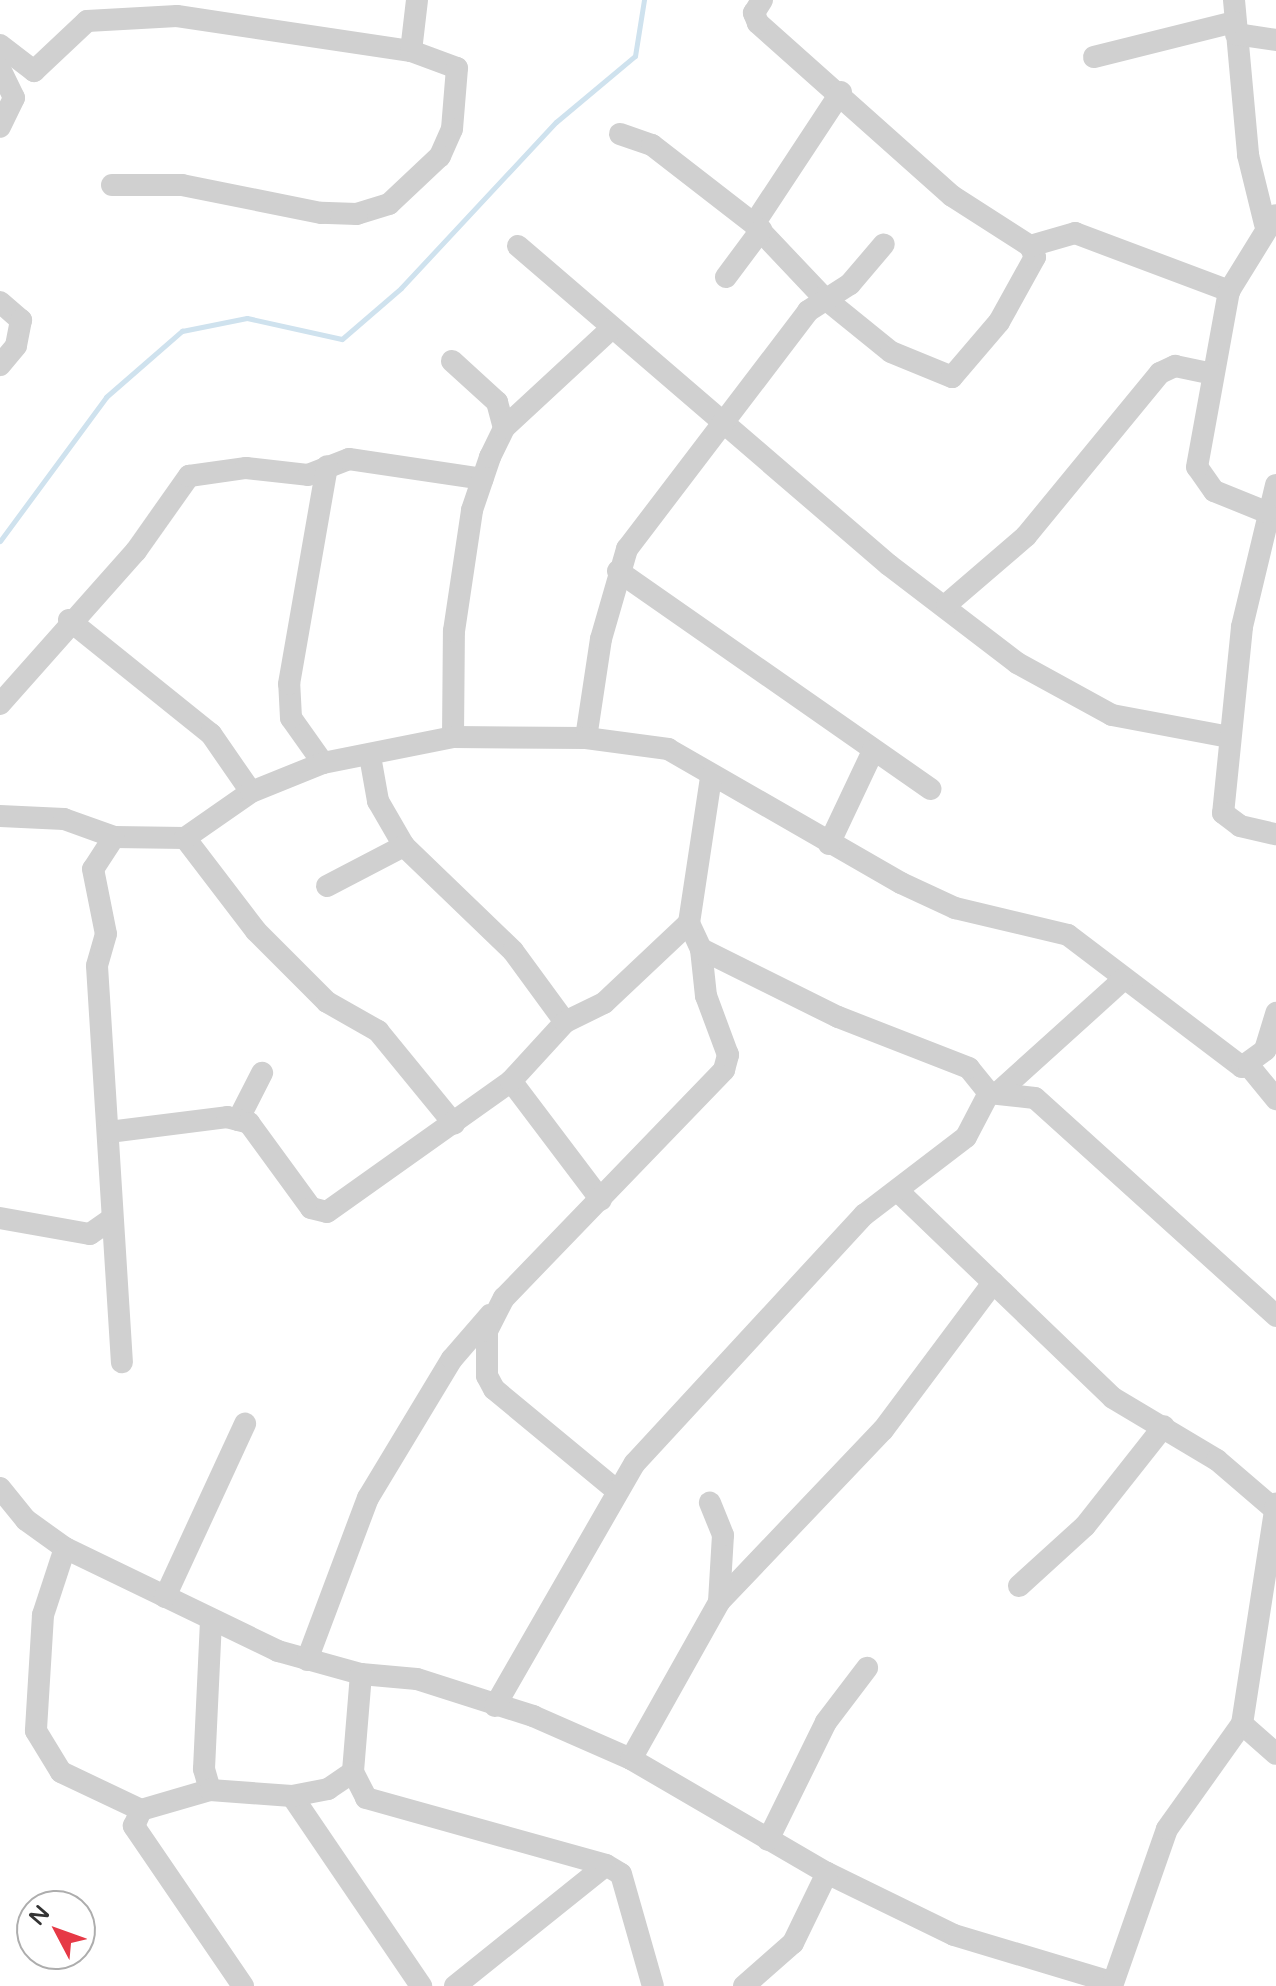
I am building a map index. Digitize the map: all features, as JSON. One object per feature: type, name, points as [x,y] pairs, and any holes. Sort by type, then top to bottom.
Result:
[{"type":"street","points":[[411,51],[417,0]]},
{"type":"street","points":[[620,134],[652,145],[758,227],[823,297],[891,352],[952,377],[999,322],[1035,257],[1030,246],[952,196],[841,92],[758,23],[754,13],[762,0]]},
{"type":"street","points":[[0,127],[14,98],[34,71],[76,26],[97,19],[177,16],[411,51],[457,68],[458,97],[440,156],[389,204],[357,214],[321,213],[182,185],[112,185]]},
{"type":"street","points":[[1235,19],[1248,155],[1270,220],[1229,291],[1197,467],[1214,491],[1266,512]]},
{"type":"street","points":[[1094,57],[1235,19],[1276,40]]},
{"type":"street","points":[[0,45],[34,71]]},
{"type":"street","points":[[0,69],[14,98]]},
{"type":"street","points":[[726,277],[841,92]]},
{"type":"street","points":[[1030,246],[1075,233],[1229,291]]},
{"type":"street","points":[[586,738],[618,571],[722,425],[823,297],[850,284],[884,244]]},
{"type":"street","points":[[518,246],[722,425],[889,565],[947,604],[1017,663],[1112,715],[1230,737]]},
{"type":"street","points":[[0,302],[21,320],[16,346],[0,365]]},
{"type":"street","points":[[453,737],[454,631],[483,479],[504,428],[611,329]]},
{"type":"street","points":[[452,361],[497,402],[504,428]]},
{"type":"street","points":[[947,604],[1026,536],[1160,373],[1175,366],[1213,374]]},
{"type":"street","points":[[0,704],[69,620],[136,551],[189,476],[246,468],[308,475],[349,459],[409,463],[483,479]]},
{"type":"street","points":[[323,763],[291,718],[289,684],[327,466]]},
{"type":"street","points":[[1276,485],[1266,512],[1230,737],[1223,813],[1240,826],[1276,834]]},
{"type":"street","points":[[618,571],[930,789]]},
{"type":"street","points":[[69,620],[211,734],[251,792]]},
{"type":"street","points":[[0,816],[64,819],[114,837],[185,838],[251,792],[323,763],[453,737],[586,738],[684,753],[711,777],[829,844],[955,908],[1068,935],[1231,1062],[1249,1066],[1276,1099]]},
{"type":"street","points":[[829,844],[873,751]]},
{"type":"street","points":[[370,756],[378,801],[404,846],[513,951],[565,1022]]},
{"type":"street","points":[[307,1660],[368,1498],[452,1359],[493,1311],[724,1070],[728,1055],[706,996],[701,949],[689,923],[711,777]]},
{"type":"street","points":[[114,837],[93,869],[106,934],[97,966],[109,1132],[110,1220],[122,1362]]},
{"type":"street","points":[[185,838],[256,931],[327,1002],[378,1031],[454,1124]]},
{"type":"street","points":[[327,886],[404,846]]},
{"type":"street","points":[[109,1132],[238,1120],[261,1133],[311,1208],[327,1212],[511,1081],[565,1022],[604,1003],[689,923]]},
{"type":"street","points":[[701,949],[838,1017],[969,1068],[995,1091],[1035,1098],[1276,1316]]},
{"type":"street","points":[[495,1706],[616,1490],[793,1287],[864,1215],[901,1194],[966,1137],[995,1091],[1124,979]]},
{"type":"street","points":[[1249,1066],[1265,1050],[1276,1013]]},
{"type":"street","points":[[238,1120],[262,1073]]},
{"type":"street","points":[[511,1081],[601,1200]]},
{"type":"street","points":[[0,1488],[26,1520],[65,1548],[211,1619],[307,1660],[361,1674],[417,1679],[631,1759],[827,1873],[954,1935],[1111,1984],[1167,1829],[1242,1724],[1272,1550],[1275,1506],[1164,1426],[1113,1398],[901,1194]]},
{"type":"street","points":[[0,1218],[90,1234],[110,1220]]},
{"type":"street","points":[[631,1759],[719,1602],[883,1430],[993,1283]]},
{"type":"street","points":[[493,1311],[486,1350],[494,1389],[616,1490]]},
{"type":"street","points":[[165,1597],[245,1424]]},
{"type":"street","points":[[1019,1586],[1085,1526],[1164,1426]]},
{"type":"street","points":[[710,1502],[723,1535],[719,1602]]},
{"type":"street","points":[[65,1548],[43,1615],[36,1731],[61,1772],[141,1810],[210,1790],[292,1796],[356,1783],[606,1865],[621,1874],[653,1986]]},
{"type":"street","points":[[210,1790],[204,1769],[211,1619]]},
{"type":"street","points":[[768,1840],[826,1722],[867,1668]]},
{"type":"street","points":[[356,1783],[361,1674]]},
{"type":"street","points":[[1242,1724],[1276,1754]]},
{"type":"street","points":[[292,1796],[421,1986]]},
{"type":"street","points":[[141,1810],[134,1826],[243,1986]]},
{"type":"street","points":[[455,1986],[606,1865]]},
{"type":"street","points":[[744,1986],[793,1943],[827,1873]]},
{"type":"waterway","points":[[0,541],[106,397],[182,331],[247,318],[342,339],[401,288],[556,122],[635,56],[644,0]]}]
